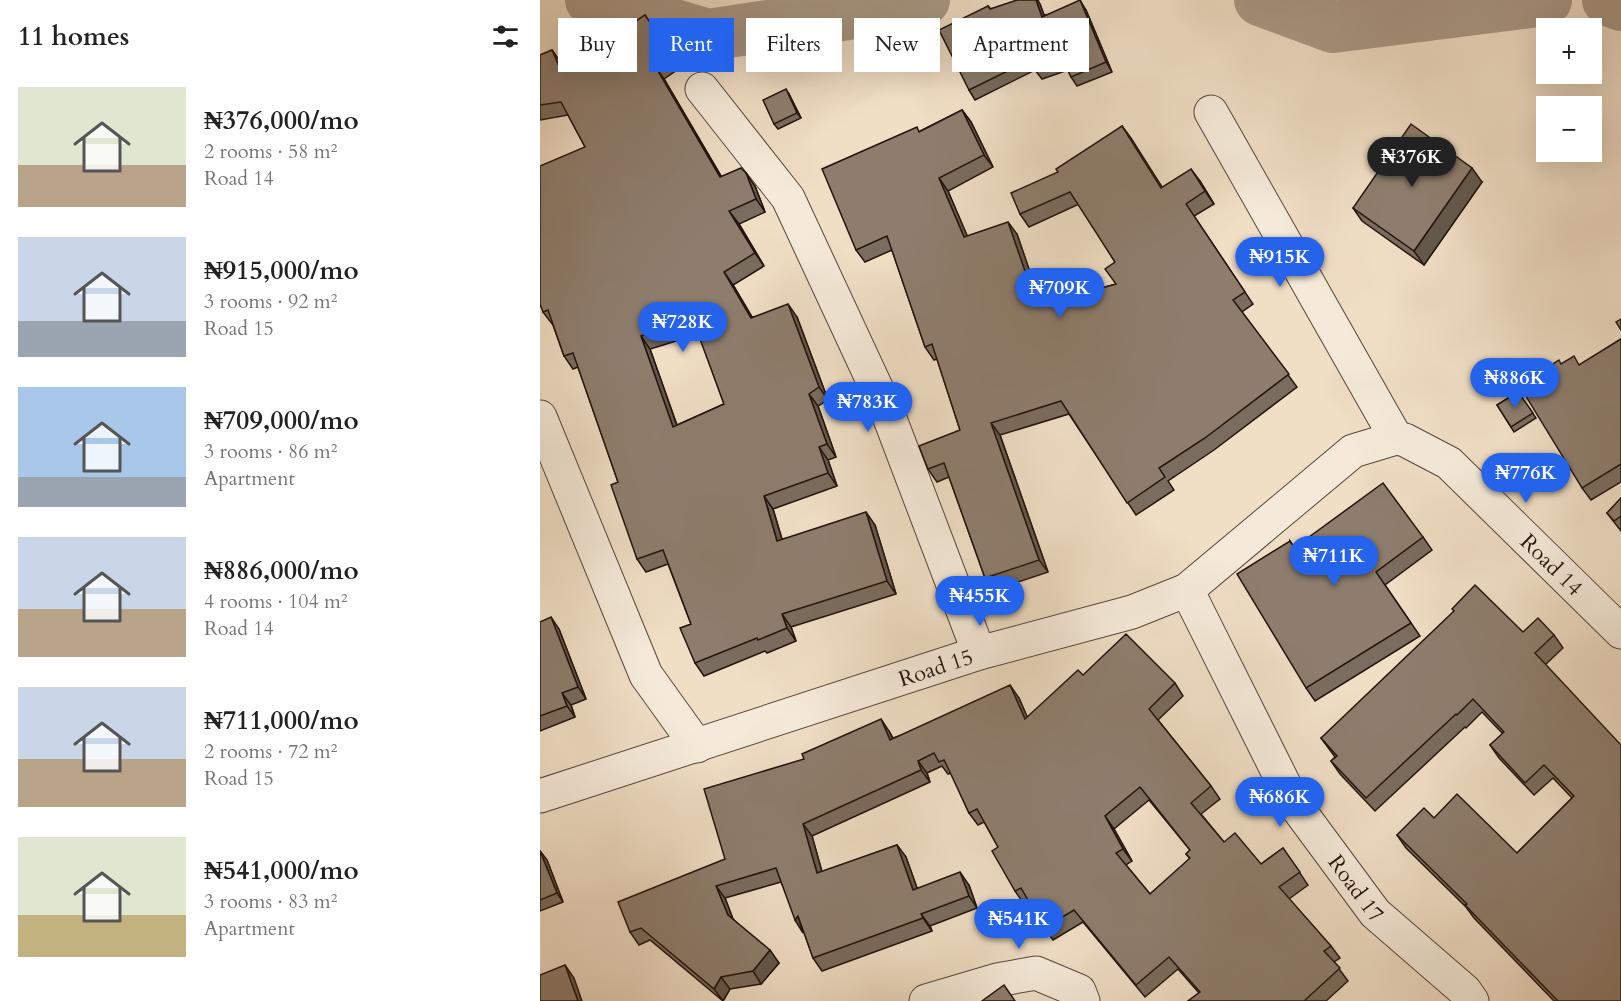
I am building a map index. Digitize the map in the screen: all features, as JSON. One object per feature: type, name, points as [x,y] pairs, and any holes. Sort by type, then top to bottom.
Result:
[{"type":"street","points":[[702,89],[788,198],[887,411],[979,654]]},
{"type":"street","points":[[1211,112],[1396,438]]},
{"type":"street","points":[[540,417],[646,675],[697,746]]},
{"type":"street","name":"Road 15","points":[[540,796],[979,654],[1132,612],[1187,590],[1353,451],[1396,438]]},
{"type":"street","name":"Road 14","points":[[1396,438],[1405,440],[1449,463],[1621,632]]},
{"type":"street","name":"Road 17","points":[[1187,590],[1293,802],[1375,913],[1463,998]]},
{"type":"street","points":[[926,1001],[998,980],[1036,973],[1079,991],[1083,1001]]},
{"type":"building","points":[[1017,0],[1036,0],[1042,17],[1080,0],[1088,18],[964,18],[988,6],[990,9]]},
{"type":"building","points":[[645,15],[649,21],[649,72],[659,72],[720,177],[741,168],[746,173],[756,199],[729,211],[755,253],[724,272],[751,318],[788,304],[819,387],[809,394],[827,444],[819,447],[828,473],[764,496],[777,541],[866,512],[887,581],[782,614],[787,628],[695,663],[680,628],[691,624],[663,550],[637,559],[611,485],[618,482],[573,353],[564,356],[548,310],[543,312],[540,304],[540,166],[585,147],[561,102],[540,105],[540,55],[552,50],[558,64],[558,72],[637,72],[637,20]],"holes":[[[693,320],[724,404],[673,427],[641,336]]]},
{"type":"building","points":[[1089,21],[1106,62],[1089,69]]},
{"type":"building","points":[[952,24],[952,56],[940,32],[940,30]]},
{"type":"building","points":[[960,72],[1006,72],[969,90]]},
{"type":"building","points":[[1069,72],[1083,72],[1071,77]]},
{"type":"building","points":[[786,89],[797,113],[774,124],[763,100]]},
{"type":"building","points":[[962,110],[984,155],[939,178],[964,237],[1008,222],[1037,306],[1116,284],[1105,269],[1115,262],[1070,192],[1020,214],[1011,193],[1058,172],[1056,169],[1122,126],[1161,188],[1191,169],[1205,191],[1186,204],[1245,292],[1233,300],[1289,374],[1205,438],[1159,468],[1165,477],[1127,503],[1061,401],[991,423],[1039,560],[985,578],[944,463],[928,469],[919,446],[960,430],[932,344],[925,347],[887,236],[856,250],[822,169],[917,127],[919,132]]},
{"type":"building","points":[[1411,124],[1472,168],[1414,251],[1353,208]]},
{"type":"building","points":[[1621,319],[1621,330],[1616,322]]},
{"type":"building","points":[[1621,339],[1621,464],[1582,488],[1519,385],[1559,360],[1561,364],[1574,356],[1579,365]]},
{"type":"building","points":[[1518,392],[1533,413],[1511,427],[1497,405]]},
{"type":"building","points":[[1383,483],[1423,537],[1376,572],[1411,623],[1306,688],[1237,574],[1290,541],[1294,548]]},
{"type":"building","points":[[1621,498],[1621,516],[1614,521],[1607,513]]},
{"type":"building","points":[[1475,585],[1523,632],[1538,618],[1554,635],[1535,653],[1621,745],[1621,1001],[1558,1001],[1465,905],[1467,904],[1397,835],[1424,808],[1434,818],[1457,794],[1517,853],[1574,796],[1544,765],[1525,783],[1490,745],[1504,732],[1473,699],[1366,798],[1331,761],[1337,756],[1321,738],[1454,611],[1452,609]]},
{"type":"building","points":[[551,617],[578,687],[562,693],[567,706],[540,716],[540,622]]},
{"type":"building","points":[[1126,634],[1175,683],[1149,709],[1211,786],[1191,803],[1224,842],[1235,833],[1261,864],[1283,848],[1300,872],[1279,887],[1331,946],[1324,951],[1340,968],[1304,1001],[1188,1001],[1200,992],[1169,957],[1136,985],[1074,910],[1044,928],[1021,888],[1015,891],[992,851],[998,847],[977,809],[969,813],[944,760],[939,762],[934,753],[918,761],[921,770],[803,824],[817,873],[897,845],[913,890],[960,872],[969,896],[921,914],[923,918],[813,958],[798,916],[795,920],[776,868],[716,886],[728,915],[770,950],[753,971],[721,977],[714,989],[641,928],[630,932],[618,902],[725,859],[704,789],[804,759],[802,754],[881,719],[890,740],[1010,685],[1025,719],[1078,670],[1083,675]],"holes":[[[1140,787],[1190,850],[1186,854],[1190,858],[1150,894],[1116,853],[1123,849],[1105,816]]]},
{"type":"building","points":[[540,851],[557,893],[540,900]]},
{"type":"building","points":[[565,965],[578,1001],[540,1001],[540,975]]},
{"type":"building","points":[[1004,985],[1015,1001],[982,1001]]},
{"type":"waterway","points":[[591,0],[708,35],[882,9],[924,0]]},
{"type":"waterway","points":[[1260,0],[1333,27],[1546,0]]},
{"type":"waterway","points":[[1608,0],[1621,5]]}]
